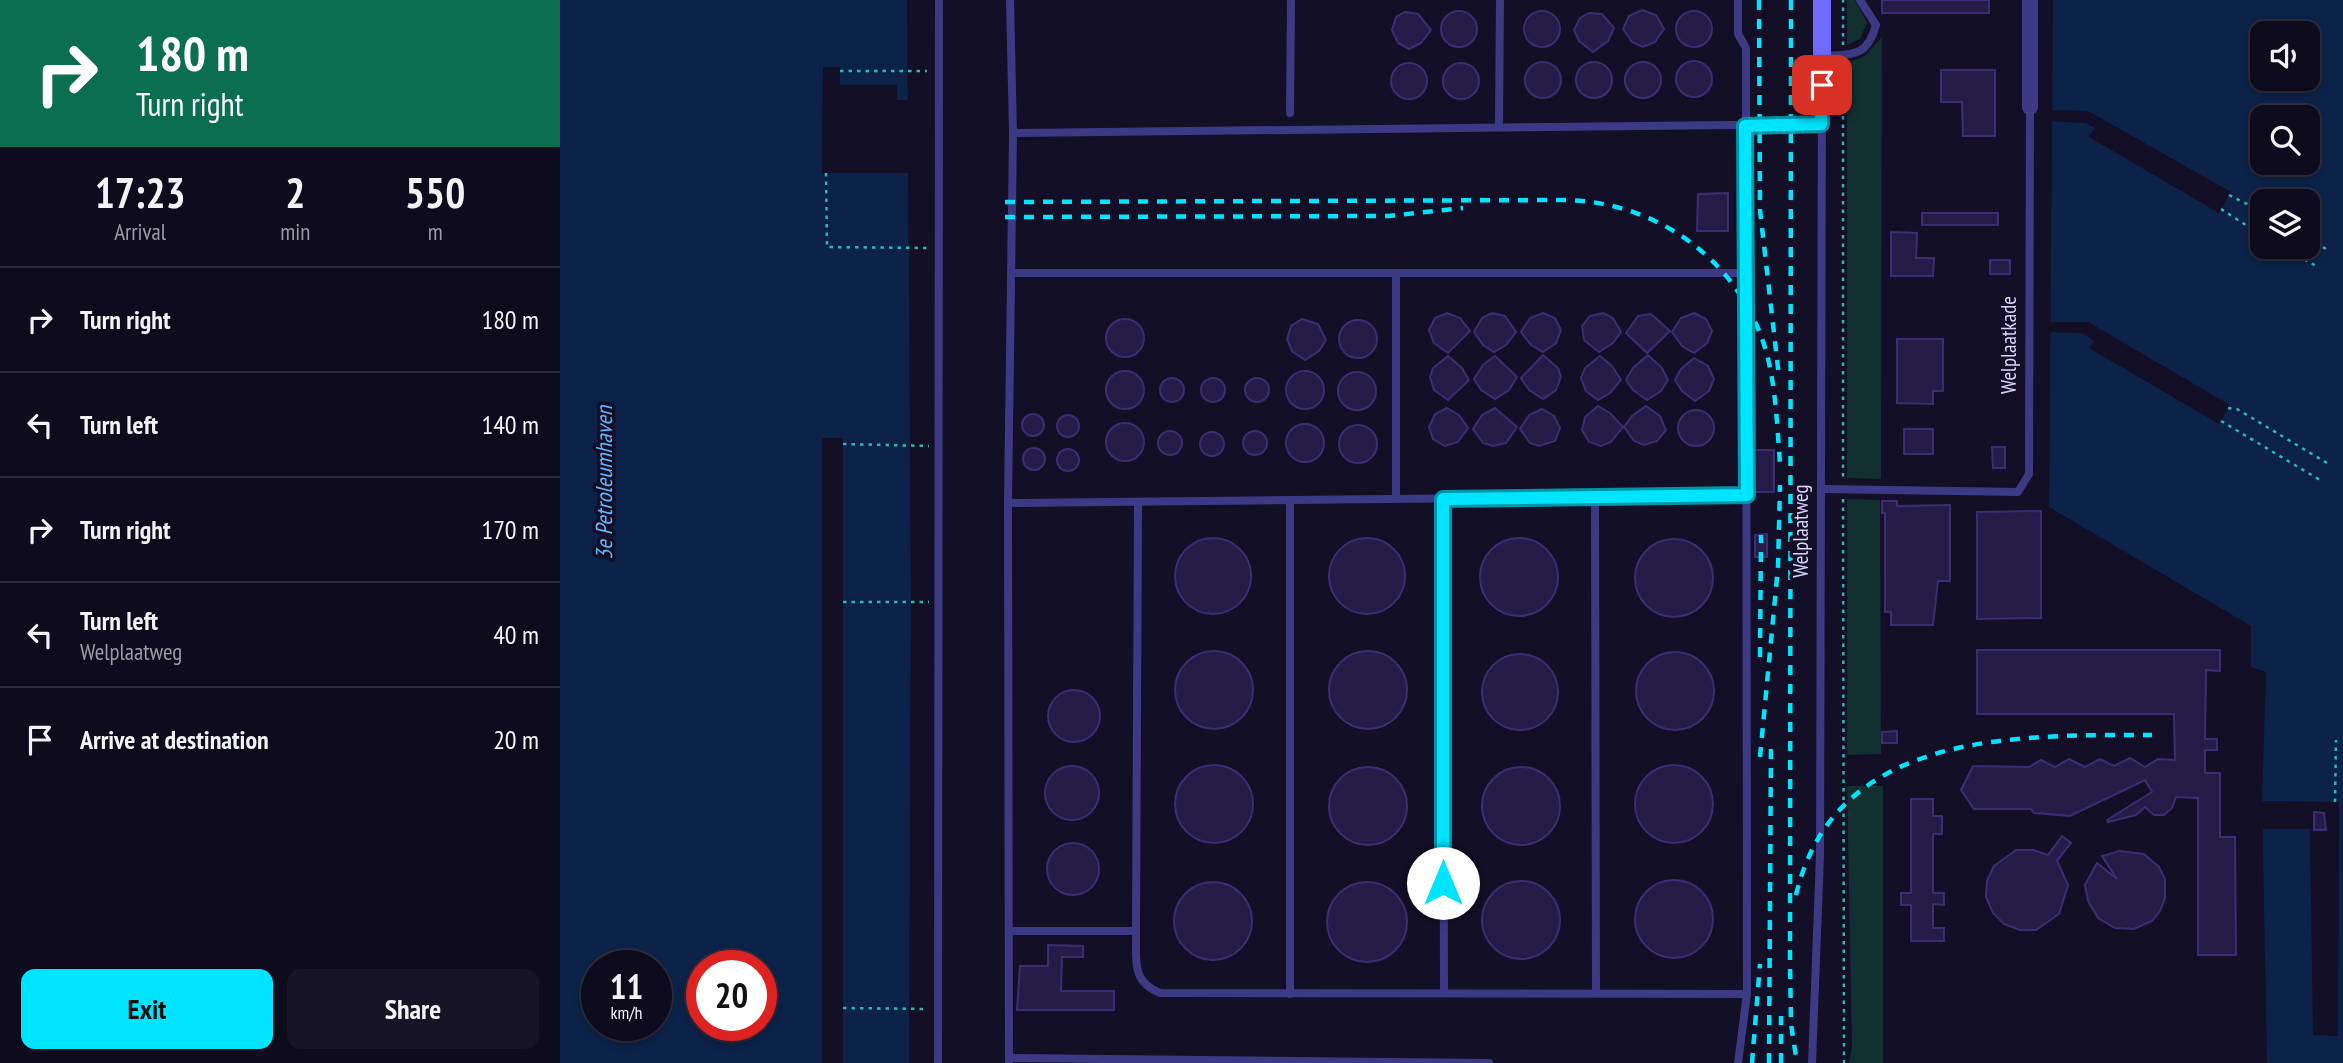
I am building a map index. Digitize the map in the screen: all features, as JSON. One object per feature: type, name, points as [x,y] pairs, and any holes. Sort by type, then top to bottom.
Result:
[{"type":"street","name":"Welplaatweg","points":[[1822,0],[1822,85]]},
{"type":"street","name":"Welplaatkade","points":[[2030,0],[2033,112]]},
{"type":"lane","points":[[937,1063],[939,0]]},
{"type":"lane","points":[[1010,0],[1013,133],[1008,503],[1011,931],[1009,1060],[1489,1063]]},
{"type":"lane","points":[[1290,0],[1290,113]]},
{"type":"lane","points":[[1499,124],[1500,0]]},
{"type":"lane","points":[[1738,0],[1738,34],[1746,48],[1747,273],[1746,994],[1738,1063]]},
{"type":"lane","points":[[1822,56],[1862,52],[1872,42],[1877,25],[1860,0]]},
{"type":"lane","name":"Welplaatweg","points":[[1812,1063],[1820,856],[1822,85]]},
{"type":"lane","name":"Welplaatkade","points":[[1823,489],[2018,492],[2029,474],[2033,327],[2033,112]]},
{"type":"lane","points":[[1013,133],[1821,124]]},
{"type":"lane","points":[[1012,273],[1747,273]]},
{"type":"lane","points":[[1396,274],[1396,499]]},
{"type":"lane","points":[[1008,503],[1747,495]]},
{"type":"lane","points":[[1595,498],[1596,992]]},
{"type":"lane","points":[[1443,499],[1444,993]]},
{"type":"lane","points":[[1290,501],[1290,994]]},
{"type":"lane","points":[[1138,503],[1136,931],[1137,973],[1145,988],[1160,993],[1746,994]]},
{"type":"lane","points":[[1011,931],[1136,931]]},
{"type":"path","points":[[840,71],[930,71]]},
{"type":"path","points":[[1843,90],[1844,1063]]},
{"type":"path","points":[[826,173],[827,247],[938,248]]},
{"type":"path","points":[[2229,195],[2250,206]]},
{"type":"path","points":[[2221,209],[2250,228]]},
{"type":"path","points":[[2320,245],[2329,250]]},
{"type":"path","points":[[2303,259],[2318,268]]},
{"type":"path","points":[[2228,408],[2237,409],[2327,463]]},
{"type":"path","points":[[2221,421],[2226,427],[2320,480]]},
{"type":"path","points":[[843,444],[940,446]]},
{"type":"path","points":[[843,602],[939,602]]},
{"type":"path","points":[[2335,802],[2336,740]]},
{"type":"path","points":[[843,1008],[938,1009]]},
{"type":"green space","points":[[1847,0],[1855,0],[1867,23],[1860,39],[1847,45]]},
{"type":"green space","points":[[1882,37],[1881,479],[1847,478],[1847,62],[1864,57]]},
{"type":"green space","points":[[1847,499],[1880,500],[1881,754],[1847,755]]},
{"type":"green space","points":[[1847,786],[1883,786],[1883,1063],[1849,1063],[1852,1048]]},
{"type":"water","name":"3e Petroleumhaven","points":[[560,0],[907,0],[911,598],[909,1063],[560,1063]]},
{"type":"water","points":[[2053,0],[2343,0],[2343,1063],[2267,1063],[2262,801],[2266,672],[2251,667],[2251,626],[2049,507]]},
{"type":"pier","points":[[823,67],[840,67],[840,85],[897,85],[897,100],[911,100],[912,173],[822,173]]},
{"type":"pier","points":[[2049,110],[2088,111],[2231,192],[2219,213],[2089,137],[2095,128],[2085,123],[2049,121]]},
{"type":"pier","points":[[2047,322],[2088,322],[2230,405],[2219,424],[2089,348],[2094,341],[2082,333],[2047,332]]},
{"type":"pier","points":[[822,438],[843,438],[843,1063],[822,1063]]},
{"type":"pier","points":[[2258,801],[2339,802],[2338,1036],[2313,1035],[2310,829],[2259,829]]},
{"type":"building","points":[[1882,0],[1989,0],[1989,13],[1882,13]]},
{"type":"building","points":[[1642,10],[1656,15],[1664,29],[1655,42],[1643,47],[1632,42],[1623,29],[1629,16]]},
{"type":"building","points":[[1459,11],[1472,16],[1477,29],[1472,42],[1459,47],[1446,42],[1441,29],[1446,16]]},
{"type":"building","points":[[1542,11],[1555,16],[1560,29],[1555,42],[1542,47],[1529,42],[1524,29],[1529,16]]},
{"type":"building","points":[[1694,11],[1707,16],[1712,29],[1707,42],[1694,47],[1681,42],[1676,29],[1681,16]]},
{"type":"building","points":[[1405,12],[1418,14],[1431,30],[1421,43],[1409,49],[1398,43],[1392,30],[1396,17]]},
{"type":"building","points":[[1589,13],[1602,14],[1614,28],[1608,41],[1593,52],[1579,41],[1574,30],[1580,18]]},
{"type":"building","points":[[1694,61],[1707,66],[1712,79],[1707,92],[1694,97],[1681,92],[1676,79],[1681,66]]},
{"type":"building","points":[[1543,62],[1556,67],[1561,80],[1556,93],[1543,98],[1530,93],[1525,80],[1530,67]]},
{"type":"building","points":[[1594,62],[1607,67],[1612,80],[1607,93],[1594,98],[1581,93],[1576,80],[1581,67]]},
{"type":"building","points":[[1643,62],[1656,67],[1661,80],[1656,93],[1643,98],[1630,93],[1625,80],[1630,67]]},
{"type":"building","points":[[1409,63],[1422,68],[1427,81],[1422,94],[1409,99],[1396,94],[1391,81],[1396,68]]},
{"type":"building","points":[[1461,63],[1474,68],[1479,81],[1474,94],[1461,99],[1448,94],[1443,81],[1448,68]]},
{"type":"building","points":[[1796,70],[1806,70],[1811,74],[1809,95],[1796,95]]},
{"type":"building","points":[[1941,70],[1995,70],[1995,136],[1963,136],[1962,102],[1941,102]]},
{"type":"building","points":[[1728,193],[1728,231],[1697,231],[1698,194]]},
{"type":"building","points":[[1922,213],[1998,213],[1998,225],[1922,225]]},
{"type":"building","points":[[1891,232],[1917,233],[1916,258],[1934,258],[1933,276],[1891,276]]},
{"type":"building","points":[[1990,260],[2010,260],[2010,274],[1990,274]]},
{"type":"building","points":[[1447,313],[1460,318],[1470,331],[1448,353],[1434,343],[1429,330],[1435,318]]},
{"type":"building","points":[[1492,313],[1505,316],[1516,332],[1506,345],[1494,352],[1483,345],[1474,332],[1482,318]]},
{"type":"building","points":[[1543,313],[1555,318],[1561,330],[1556,343],[1543,352],[1531,345],[1521,332],[1530,318]]},
{"type":"building","points":[[1603,313],[1613,318],[1621,332],[1613,343],[1599,352],[1584,340],[1582,326],[1590,316]]},
{"type":"building","points":[[1694,313],[1706,319],[1712,331],[1707,343],[1694,353],[1682,346],[1672,332],[1681,318]]},
{"type":"building","points":[[1651,314],[1670,331],[1647,353],[1626,333],[1638,316]]},
{"type":"building","points":[[1125,319],[1138,325],[1144,338],[1138,351],[1125,357],[1112,351],[1106,338],[1112,325]]},
{"type":"building","points":[[1302,319],[1318,324],[1326,340],[1319,351],[1305,360],[1292,351],[1287,339],[1291,326]]},
{"type":"building","points":[[1358,320],[1371,326],[1377,339],[1371,352],[1358,358],[1345,352],[1339,339],[1345,326]]},
{"type":"building","points":[[1897,339],[1943,339],[1943,391],[1933,391],[1933,404],[1897,403]]},
{"type":"building","points":[[1543,355],[1558,368],[1561,377],[1556,390],[1543,399],[1529,390],[1521,378]]},
{"type":"building","points":[[1648,355],[1662,368],[1668,380],[1661,391],[1647,400],[1633,390],[1626,380],[1633,368]]},
{"type":"building","points":[[1448,356],[1462,368],[1469,380],[1448,400],[1434,390],[1430,377],[1433,368]]},
{"type":"building","points":[[1495,356],[1517,377],[1509,390],[1495,399],[1481,390],[1474,379],[1483,365]]},
{"type":"building","points":[[1600,356],[1612,366],[1621,380],[1610,393],[1598,400],[1586,391],[1581,378],[1585,368]]},
{"type":"building","points":[[1694,358],[1708,366],[1714,379],[1709,391],[1695,401],[1682,391],[1675,380],[1681,369]]},
{"type":"building","points":[[1125,371],[1138,377],[1144,390],[1138,403],[1125,409],[1112,403],[1106,390],[1112,377]]},
{"type":"building","points":[[1305,371],[1318,377],[1324,390],[1318,403],[1305,409],[1292,403],[1286,390],[1292,377]]},
{"type":"building","points":[[1357,372],[1370,378],[1376,391],[1370,404],[1357,410],[1344,404],[1338,391],[1344,378]]},
{"type":"building","points":[[1172,378],[1181,381],[1184,390],[1181,399],[1172,402],[1163,399],[1160,390],[1163,381]]},
{"type":"building","points":[[1213,378],[1222,381],[1225,390],[1222,399],[1213,402],[1204,399],[1201,390],[1204,381]]},
{"type":"building","points":[[1257,378],[1266,381],[1269,390],[1266,399],[1257,402],[1248,399],[1245,390],[1248,381]]},
{"type":"building","points":[[1598,406],[1610,413],[1623,427],[1611,442],[1601,446],[1589,442],[1582,430],[1585,417]]},
{"type":"building","points":[[1646,406],[1660,416],[1666,430],[1657,441],[1644,445],[1634,441],[1624,427],[1632,416]]},
{"type":"building","points":[[1447,408],[1459,415],[1468,428],[1458,442],[1445,446],[1433,439],[1429,427],[1435,414]]},
{"type":"building","points":[[1495,408],[1517,427],[1506,443],[1493,446],[1483,443],[1473,429],[1482,415]]},
{"type":"building","points":[[1542,409],[1554,416],[1560,428],[1555,441],[1539,446],[1530,443],[1520,429],[1529,415]]},
{"type":"building","points":[[1696,410],[1709,415],[1714,428],[1709,441],[1696,446],[1683,441],[1678,428],[1683,415]]},
{"type":"building","points":[[1033,414],[1041,417],[1044,425],[1041,433],[1033,436],[1025,433],[1022,425],[1025,417]]},
{"type":"building","points":[[1068,415],[1076,418],[1079,426],[1076,434],[1068,437],[1060,434],[1057,426],[1060,418]]},
{"type":"building","points":[[1125,423],[1138,429],[1144,442],[1138,455],[1125,461],[1112,455],[1106,442],[1112,429]]},
{"type":"building","points":[[1305,424],[1318,430],[1324,443],[1318,456],[1305,462],[1292,456],[1286,443],[1292,430]]},
{"type":"building","points":[[1358,425],[1371,431],[1377,444],[1371,457],[1358,463],[1345,457],[1339,444],[1345,431]]},
{"type":"building","points":[[1904,429],[1933,429],[1933,454],[1904,454]]},
{"type":"building","points":[[1170,431],[1179,434],[1182,443],[1179,452],[1170,455],[1161,452],[1158,443],[1161,434]]},
{"type":"building","points":[[1255,431],[1264,434],[1267,443],[1264,452],[1255,455],[1246,452],[1243,443],[1246,434]]},
{"type":"building","points":[[1212,432],[1221,435],[1224,444],[1221,453],[1212,456],[1203,453],[1200,444],[1203,435]]},
{"type":"building","points":[[1992,447],[2005,447],[2005,468],[1993,468]]},
{"type":"building","points":[[1034,448],[1042,451],[1045,459],[1042,467],[1034,470],[1026,467],[1023,459],[1026,451]]},
{"type":"building","points":[[1068,449],[1076,452],[1079,460],[1076,468],[1068,471],[1060,468],[1057,460],[1060,452]]},
{"type":"building","points":[[1753,450],[1774,450],[1774,492],[1753,492]]},
{"type":"building","points":[[1882,501],[1897,501],[1897,506],[1950,505],[1950,581],[1938,581],[1933,625],[1891,625],[1891,612],[1885,612],[1885,513],[1882,513]]},
{"type":"building","points":[[2041,511],[2041,618],[1977,619],[1977,512]]},
{"type":"building","points":[[1767,534],[1767,557],[1755,557],[1755,535]]},
{"type":"building","points":[[1213,538],[1228,541],[1240,549],[1248,561],[1251,576],[1248,591],[1240,603],[1228,611],[1213,614],[1198,611],[1186,603],[1178,591],[1175,576],[1178,561],[1186,549],[1198,541]]},
{"type":"building","points":[[1360,538],[1374,538],[1388,544],[1399,555],[1405,576],[1402,591],[1394,603],[1374,614],[1360,614],[1346,608],[1335,597],[1329,583],[1329,569],[1335,555],[1346,544]]},
{"type":"building","points":[[1519,538],[1534,541],[1547,549],[1555,562],[1558,577],[1555,592],[1547,605],[1534,613],[1519,616],[1504,613],[1491,605],[1483,592],[1480,577],[1483,562],[1491,549],[1504,541]]},
{"type":"building","points":[[1674,539],[1689,542],[1702,550],[1710,563],[1713,578],[1710,593],[1702,606],[1689,614],[1674,617],[1659,614],[1646,606],[1638,593],[1635,578],[1638,563],[1646,550],[1659,542]]},
{"type":"building","points":[[1977,650],[2220,650],[2220,671],[2206,670],[2205,739],[2217,739],[2217,750],[2205,750],[2205,773],[2220,773],[2220,837],[2235,837],[2236,955],[2198,955],[2198,798],[2176,797],[2172,808],[2164,815],[2154,815],[2145,807],[2136,815],[2108,822],[2107,820],[2152,792],[2145,780],[2070,816],[2034,813],[2031,809],[1974,809],[1961,790],[1973,766],[2029,767],[2041,760],[2055,767],[2069,759],[2085,767],[2100,759],[2114,766],[2130,758],[2145,767],[2158,759],[2175,760],[2174,714],[1977,714]]},
{"type":"building","points":[[1214,651],[1229,654],[1241,663],[1250,675],[1253,690],[1250,705],[1241,717],[1229,726],[1214,729],[1199,726],[1187,717],[1178,705],[1175,690],[1178,675],[1187,663],[1199,654]]},
{"type":"building","points":[[1368,651],[1383,654],[1396,662],[1404,675],[1407,690],[1404,705],[1396,718],[1383,726],[1368,729],[1353,726],[1340,718],[1332,705],[1329,690],[1332,675],[1340,662],[1353,654]]},
{"type":"building","points":[[1675,652],[1690,655],[1703,663],[1711,676],[1714,691],[1711,706],[1703,719],[1690,727],[1675,730],[1660,727],[1647,719],[1639,706],[1636,691],[1639,676],[1647,663],[1660,655]]},
{"type":"building","points":[[1528,654],[1541,660],[1552,671],[1558,684],[1556,707],[1541,724],[1528,730],[1512,730],[1499,724],[1484,707],[1482,684],[1488,671],[1505,656]]},
{"type":"building","points":[[1074,690],[1093,697],[1100,716],[1093,735],[1074,742],[1055,735],[1048,716],[1055,697]]},
{"type":"building","points":[[1897,731],[1897,743],[1882,743],[1882,732]]},
{"type":"building","points":[[1214,765],[1229,768],[1242,776],[1250,789],[1253,804],[1250,819],[1242,832],[1229,840],[1214,843],[1199,840],[1186,832],[1178,819],[1175,804],[1178,789],[1186,776],[1199,768]]},
{"type":"building","points":[[1674,765],[1689,768],[1706,782],[1713,804],[1710,819],[1696,836],[1674,843],[1659,840],[1642,826],[1635,804],[1638,789],[1652,772]]},
{"type":"building","points":[[1072,766],[1091,774],[1099,793],[1091,812],[1072,820],[1053,812],[1045,793],[1053,774]]},
{"type":"building","points":[[1368,767],[1383,770],[1400,784],[1407,806],[1404,821],[1390,838],[1368,845],[1353,842],[1336,828],[1329,806],[1332,791],[1346,774]]},
{"type":"building","points":[[1521,767],[1536,770],[1553,784],[1560,806],[1557,821],[1543,838],[1521,845],[1506,842],[1489,828],[1482,806],[1485,791],[1499,774]]},
{"type":"building","points":[[1911,799],[1933,799],[1933,816],[1942,816],[1942,834],[1933,834],[1933,893],[1944,893],[1944,905],[1933,904],[1933,928],[1944,928],[1944,941],[1911,941],[1911,905],[1901,905],[1901,893],[1911,893]]},
{"type":"building","points":[[2314,812],[2324,813],[2326,830],[2314,830]]},
{"type":"building","points":[[2062,836],[2071,843],[2057,861],[2068,885],[2059,914],[2036,930],[2020,930],[2004,924],[1993,913],[1986,897],[1987,881],[1994,866],[2016,850],[2033,850],[2048,855]]},
{"type":"building","points":[[1073,843],[1092,850],[1099,869],[1092,888],[1073,895],[1054,888],[1047,869],[1054,850]]},
{"type":"building","points":[[2119,851],[2144,854],[2159,867],[2165,879],[2165,898],[2160,911],[2152,921],[2134,929],[2115,928],[2098,918],[2088,901],[2085,885],[2097,863],[2117,879],[2102,856]]},
{"type":"building","points":[[1674,880],[1689,883],[1702,891],[1710,904],[1713,919],[1710,934],[1702,947],[1689,955],[1674,958],[1659,955],[1646,947],[1638,934],[1635,919],[1638,904],[1646,891],[1659,883]]},
{"type":"building","points":[[1513,881],[1529,881],[1543,887],[1554,898],[1560,912],[1560,928],[1554,942],[1543,953],[1529,959],[1513,959],[1499,953],[1488,942],[1482,928],[1482,912],[1488,898],[1499,887]]},
{"type":"building","points":[[1213,882],[1228,885],[1241,893],[1249,906],[1252,921],[1249,936],[1241,949],[1228,957],[1213,960],[1198,957],[1185,949],[1177,936],[1174,921],[1177,906],[1185,893],[1198,885]]},
{"type":"building","points":[[1367,882],[1382,885],[1395,894],[1404,907],[1407,922],[1404,937],[1395,950],[1382,959],[1367,962],[1352,959],[1339,950],[1330,937],[1327,922],[1330,907],[1339,894],[1352,885]]},
{"type":"building","points":[[1048,945],[1083,946],[1083,957],[1062,957],[1061,991],[1114,991],[1114,1010],[1017,1010],[1020,966],[1048,966]]},
{"type":"railway","points":[[1759,0],[1760,210],[1779,377]]},
{"type":"railway","points":[[1791,0],[1790,961],[1791,1024],[1797,1063]]},
{"type":"railway","points":[[1005,202],[1566,200],[1600,203],[1632,212],[1663,225],[1691,243],[1716,264],[1737,290],[1754,319],[1766,351],[1774,393],[1780,463]]},
{"type":"railway","points":[[1005,217],[1389,216],[1463,208]]},
{"type":"railway","points":[[1760,757],[1778,567],[1780,485]]},
{"type":"railway","points":[[1760,657],[1761,535]]},
{"type":"railway","points":[[1796,895],[1817,841],[1849,800],[1890,772],[1938,753],[1990,742],[2045,737],[2152,735]]},
{"type":"railway","points":[[1769,1063],[1771,741]]},
{"type":"railway","points":[[1752,1063],[1760,964]]},
{"type":"railway","points":[[1781,1016],[1781,1063]]},
{"type":"route","points":[[1443,883],[1443,499],[1747,495],[1745,126],[1821,124],[1822,85]]}]
